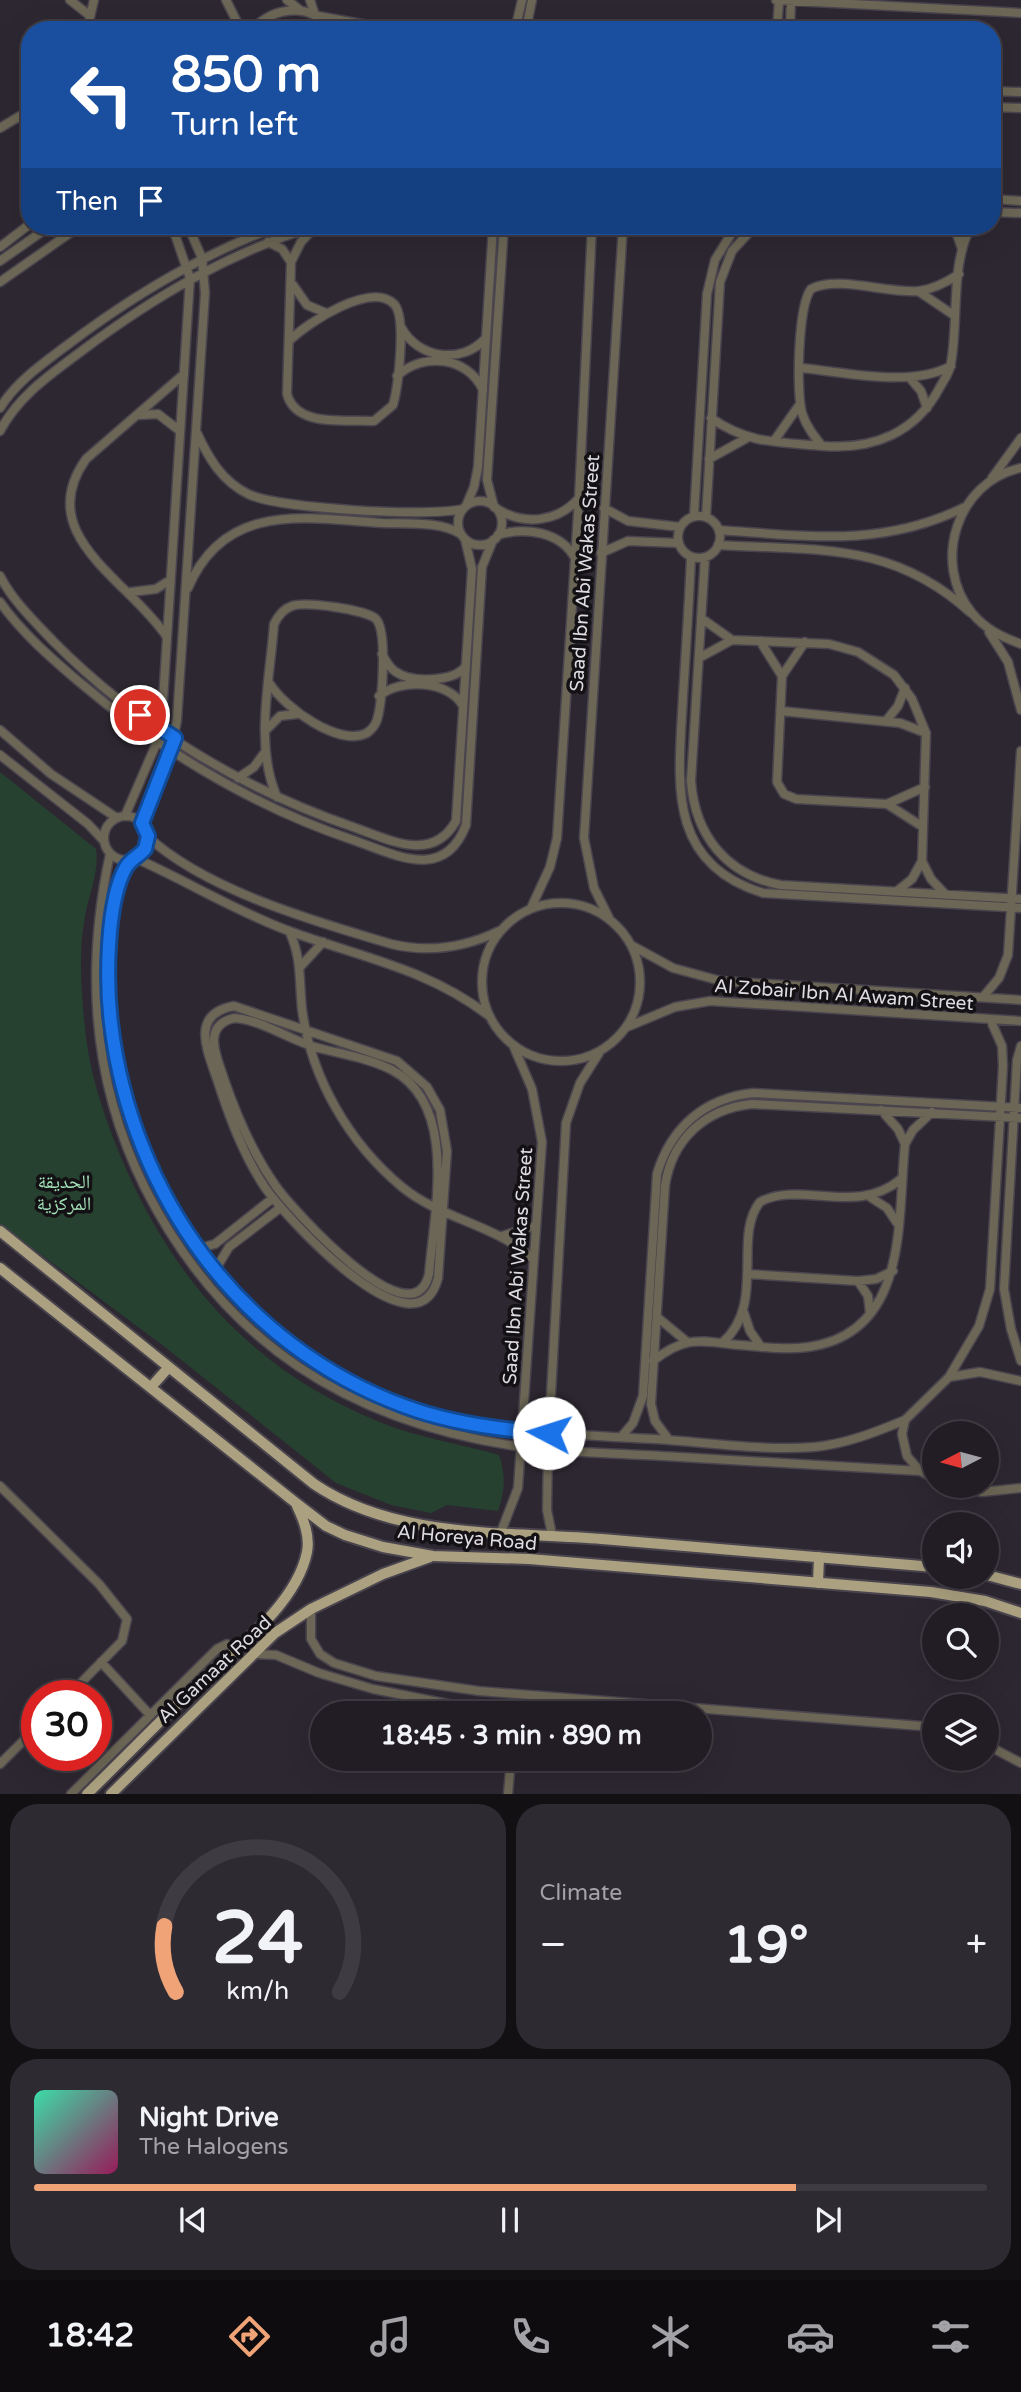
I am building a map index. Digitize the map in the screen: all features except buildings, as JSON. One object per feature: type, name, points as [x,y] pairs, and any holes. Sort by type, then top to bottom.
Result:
[{"type":"main road","name":"Al Horeya Road","points":[[0,1231],[314,1484],[352,1506],[394,1520],[501,1532],[922,1566]]},
{"type":"main road","name":"Al Horeya Road","points":[[0,1268],[296,1503],[345,1535],[383,1548],[433,1556],[529,1559],[961,1595],[1021,1613]]},
{"type":"main road","points":[[151,1387],[169,1367]]},
{"type":"main road","name":"Al Gamaat Road","points":[[87,1794],[154,1720],[236,1649],[285,1596],[304,1562],[308,1538],[296,1503]]},
{"type":"main road","name":"Al Gamaat Road","points":[[111,1794],[275,1633],[311,1609],[383,1574],[433,1556]]},
{"type":"main road","points":[[818,1583],[819,1557]]},
{"type":"main road","points":[[999,1578],[1021,1584]]},
{"type":"main road","points":[[236,1649],[249,1657]]},
{"type":"street","points":[[70,0],[89,15]]},
{"type":"street","points":[[88,21],[94,0]]},
{"type":"street","points":[[226,0],[236,21]]},
{"type":"street","points":[[287,0],[300,10],[316,16],[344,21]]},
{"type":"street","points":[[310,0],[316,16],[322,21]]},
{"type":"street","points":[[517,21],[522,0]]},
{"type":"street","points":[[528,21],[532,0]]},
{"type":"street","points":[[777,21],[778,0],[940,4],[1021,13]]},
{"type":"street","points":[[790,21],[791,0]]},
{"type":"street","points":[[264,21],[274,13],[300,10]]},
{"type":"street","points":[[1001,91],[1021,92]]},
{"type":"street","points":[[1001,107],[1021,108]]},
{"type":"street","points":[[0,128],[21,115]]},
{"type":"street","points":[[1001,200],[1021,201]]},
{"type":"street","points":[[1001,212],[1021,213]]},
{"type":"street","points":[[0,247],[21,231]]},
{"type":"street","points":[[0,261],[37,235]]},
{"type":"street","points":[[0,282],[67,235]]},
{"type":"street","points":[[104,841],[106,827],[121,817],[161,730],[190,278],[175,235]]},
{"type":"street","points":[[110,854],[120,859],[133,859],[289,932],[432,979],[490,1017],[513,1045],[529,1055],[565,1062],[600,1052],[627,1027],[635,1012],[641,978],[631,945],[609,918],[572,903],[531,908],[501,930],[473,942],[443,948],[410,948],[272,905],[181,862],[148,836],[142,823],[175,738],[205,270],[192,235]]},
{"type":"street","points":[[0,408],[19,384],[38,367],[130,300],[187,265],[257,235]]},
{"type":"street","points":[[0,431],[14,409],[47,377],[135,312],[205,270],[289,235]]},
{"type":"street","points":[[289,341],[326,313],[379,297],[387,299],[399,311],[401,327],[393,405],[382,418],[374,421],[307,417],[294,409],[287,394],[291,262],[307,235]]},
{"type":"street","points":[[0,576],[20,606],[62,651],[100,684],[161,730],[238,778],[277,797],[407,845],[426,846],[444,837],[456,821],[472,558],[458,524],[477,477],[492,235]]},
{"type":"street","points":[[0,602],[53,659],[157,743],[227,786],[286,814],[420,861],[444,855],[461,837],[466,825],[482,567],[501,519],[487,480],[503,235]]},
{"type":"street","name":"Saad Ibn Abi Wakas Street","points":[[531,908],[550,867],[557,838],[576,559],[592,235]]},
{"type":"street","name":"Saad Ibn Abi Wakas Street","points":[[609,918],[594,888],[584,838],[622,235]]},
{"type":"street","points":[[694,516],[707,294],[715,260],[730,235]]},
{"type":"street","points":[[706,517],[720,282],[732,251],[747,235]]},
{"type":"street","points":[[957,235],[962,249]]},
{"type":"street","points":[[711,418],[747,438],[822,446],[858,447],[884,440],[908,426],[927,408],[951,366],[962,249],[967,235]]},
{"type":"street","points":[[268,242],[282,249],[291,262]]},
{"type":"street","points":[[822,446],[807,426],[800,404],[803,306],[811,289],[826,284],[918,291],[940,285],[959,274]]},
{"type":"street","points":[[291,280],[307,305],[326,313]]},
{"type":"street","points":[[918,291],[956,316]]},
{"type":"street","points":[[401,327],[419,348],[464,368],[483,390]]},
{"type":"street","points":[[397,376],[418,362],[465,353],[486,338]]},
{"type":"street","points":[[801,368],[909,377],[931,375],[951,366]]},
{"type":"street","points":[[38,367],[47,377]]},
{"type":"street","points":[[167,637],[131,592],[82,544],[75,530],[69,500],[75,478],[86,458],[184,374]]},
{"type":"street","points":[[909,377],[920,391],[927,408]]},
{"type":"street","points":[[774,441],[800,404]]},
{"type":"street","points":[[137,416],[158,414],[180,431]]},
{"type":"street","points":[[196,430],[208,456],[221,473],[237,487],[262,500],[290,505],[421,512],[464,507],[483,501],[511,516],[544,520],[564,513],[579,498]]},
{"type":"street","points":[[709,459],[747,438]]},
{"type":"street","points":[[971,613],[956,583],[951,550],[956,528],[965,507],[990,481],[1021,438]]},
{"type":"street","points":[[990,481],[1021,468]]},
{"type":"street","points":[[177,472],[193,474]]},
{"type":"street","points":[[604,508],[628,522],[680,527],[694,516],[706,517],[719,530],[869,537],[918,527],[965,507]]},
{"type":"street","points":[[185,594],[197,569],[214,547],[236,531],[262,521],[289,517],[437,526],[476,544],[518,531],[554,537],[571,550],[576,559]]},
{"type":"street","points":[[678,543],[680,527]]},
{"type":"street","points":[[691,557],[705,557],[718,545],[719,530]]},
{"type":"street","points":[[601,553],[628,541],[678,543],[691,557],[678,788],[687,826],[707,860],[727,877],[763,893],[1016,908]]},
{"type":"street","points":[[718,545],[850,552],[879,558],[925,577],[985,627],[1007,662],[1021,710]]},
{"type":"street","points":[[705,557],[692,800],[697,817],[715,849],[734,867],[769,883],[1016,898]]},
{"type":"street","points":[[131,592],[156,589],[170,580]]},
{"type":"street","points":[[270,684],[277,696],[300,714],[344,737],[360,736],[377,721],[383,631],[373,616],[365,612],[299,604],[283,610],[274,624],[265,751],[267,767],[277,797]]},
{"type":"street","points":[[701,618],[732,640]]},
{"type":"street","points":[[985,627],[1021,644]]},
{"type":"street","points":[[699,658],[732,640],[829,644],[858,652],[894,675],[918,709],[926,733],[922,861],[912,879],[897,891]]},
{"type":"street","points":[[760,641],[782,676]]},
{"type":"street","points":[[805,642],[782,676],[776,775],[784,793],[796,799],[887,804],[925,787]]},
{"type":"street","points":[[382,654],[394,672],[449,690],[463,706]]},
{"type":"street","points":[[379,696],[400,685],[450,679],[466,667]]},
{"type":"street","points":[[886,721],[898,706],[905,688]]},
{"type":"street","points":[[781,711],[886,721],[926,733]]},
{"type":"street","points":[[267,729],[280,716],[300,714]]},
{"type":"street","points":[[0,730],[61,782],[121,817],[142,823]]},
{"type":"street","points":[[238,778],[254,767],[265,751]]},
{"type":"street","points":[[983,997],[1004,967],[1016,908],[1021,751]]},
{"type":"street","points":[[0,755],[88,824],[104,841],[110,854],[99,913],[95,961],[96,1010],[112,1105],[137,1172],[191,1265],[212,1293],[260,1340],[339,1390],[421,1426],[521,1447],[920,1471]]},
{"type":"street","points":[[459,762],[470,762]]},
{"type":"street","points":[[887,804],[923,827]]},
{"type":"street","points":[[148,836],[145,849],[133,859],[121,878],[110,937],[108,988],[113,1038],[125,1097],[144,1152],[163,1194],[196,1249],[214,1272],[280,1336],[362,1387],[429,1414],[522,1431],[816,1446],[853,1439],[905,1420],[949,1377],[975,1335],[990,1289],[1003,1056],[999,1037],[990,1019]]},
{"type":"street","points":[[922,861],[931,879],[945,894]]},
{"type":"street","points":[[490,1017],[484,999],[483,971],[491,945],[501,930]]},
{"type":"street","points":[[289,932],[300,967],[310,1045],[324,1087],[346,1125],[386,1173],[434,1209],[502,1236],[532,1258]]},
{"type":"street","points":[[300,967],[323,942]]},
{"type":"street","name":"Al Zobair Ibn Al Awam Street","points":[[631,945],[673,968],[721,981],[1021,1000]]},
{"type":"street","points":[[900,1013],[902,993]]},
{"type":"street","name":"Al Zobair Ibn Al Awam Street","points":[[627,1027],[676,1007],[710,1001],[1021,1021]]},
{"type":"street","points":[[234,1006],[307,1033],[397,1061],[428,1087],[443,1123],[447,1152],[438,1278],[435,1290],[425,1302],[414,1305],[394,1301],[308,1238],[280,1208],[246,1154],[204,1039],[209,1020],[224,1008],[234,1006]]},
{"type":"street","points":[[242,1018],[310,1045],[383,1066],[404,1077],[421,1095],[435,1128],[434,1209],[429,1274],[423,1289],[416,1293],[400,1294],[359,1274],[299,1216],[264,1169],[234,1119],[213,1046],[215,1031],[226,1020],[242,1018]]},
{"type":"street","name":"Saad Ibn Abi Wakas Street","points":[[501,1532],[514,1503],[521,1447],[541,1142],[540,1120],[532,1089],[513,1045]]},
{"type":"street","points":[[1021,1046],[1003,1289],[1010,1329],[1021,1361]]},
{"type":"street","name":"Saad Ibn Abi Wakas Street","points":[[552,1535],[547,1510],[548,1449],[566,1123],[580,1083],[600,1052]]},
{"type":"street","points":[[669,1440],[659,1429],[652,1413],[657,1317],[654,1199],[661,1162],[679,1130],[718,1101],[754,1093],[1017,1113]]},
{"type":"street","points":[[621,1437],[638,1415],[643,1396],[666,1175],[680,1144],[704,1120],[727,1108],[752,1104],[932,1112],[1001,1112]]},
{"type":"street","points":[[881,1110],[898,1129],[905,1144]]},
{"type":"street","points":[[653,1361],[686,1341],[798,1348],[825,1343],[849,1332],[870,1314],[884,1294],[893,1271],[905,1144],[919,1123],[932,1112]]},
{"type":"street","points":[[722,1343],[735,1329],[743,1312],[752,1218],[760,1202],[776,1196],[870,1197],[901,1180]]},
{"type":"street","points":[[870,1197],[887,1208],[899,1226]]},
{"type":"street","points":[[196,1249],[215,1244],[273,1198]]},
{"type":"street","points":[[214,1272],[229,1247],[280,1208]]},
{"type":"street","points":[[502,1236],[534,1226]]},
{"type":"street","points":[[747,1274],[858,1281],[876,1279],[893,1271]]},
{"type":"street","points":[[858,1281],[868,1296],[870,1314]]},
{"type":"street","points":[[743,1312],[750,1331],[761,1347]]},
{"type":"street","points":[[657,1317],[686,1341]]},
{"type":"street","points":[[949,1377],[980,1372],[1021,1381]]},
{"type":"street","points":[[905,1420],[902,1434],[904,1449],[920,1471]]},
{"type":"street","points":[[0,1486],[127,1619],[126,1634],[84,1680]]},
{"type":"street","points":[[999,1490],[1021,1488]]},
{"type":"street","points":[[311,1609],[311,1639],[320,1654],[334,1663],[376,1676],[479,1691],[922,1726]]},
{"type":"street","points":[[249,1657],[276,1655],[319,1673],[373,1689],[434,1701]]},
{"type":"street","points":[[71,1794],[154,1720],[101,1662]]},
{"type":"street","points":[[373,1689],[376,1676]]},
{"type":"street","points":[[0,1764],[21,1743]]},
{"type":"street","points":[[999,1751],[1021,1763]]},
{"type":"street","points":[[509,1794],[510,1771]]},
{"type":"green space","name":"الحديقة المركزية","points":[[0,772],[96,849],[96,867],[81,950],[82,994],[92,1072],[126,1169],[171,1252],[198,1289],[228,1322],[261,1352],[297,1379],[338,1403],[382,1423],[425,1437],[499,1455],[504,1483],[498,1511],[447,1505],[431,1513],[391,1505],[336,1483],[165,1347],[0,1224]]},
{"type":"route","points":[[140,715],[175,738],[142,823],[148,836],[145,849],[131,859],[121,878],[110,937],[108,988],[113,1038],[128,1108],[153,1173],[174,1214],[196,1249],[244,1304],[280,1336],[319,1363],[383,1398],[429,1414],[522,1431],[549,1433]]}]
